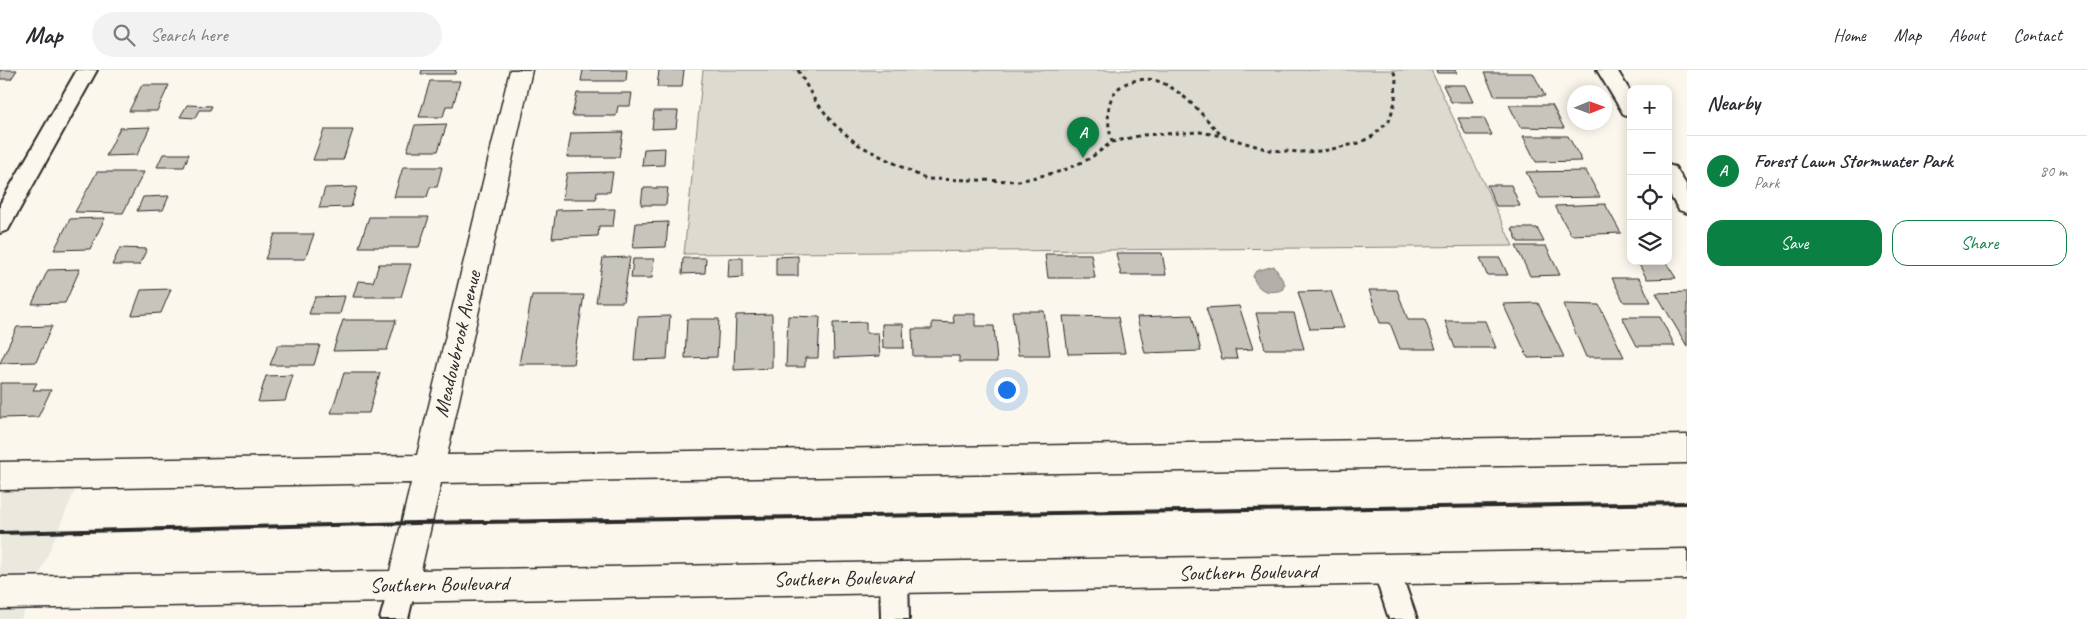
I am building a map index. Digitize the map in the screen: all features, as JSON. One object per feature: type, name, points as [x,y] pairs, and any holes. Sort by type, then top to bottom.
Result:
[{"type":"street","points":[[0,224],[86,70]]},
{"type":"street","name":"Meadowbrook Avenue","points":[[394,619],[521,70]]},
{"type":"street","points":[[1607,70],[1627,103]]},
{"type":"street","points":[[1669,175],[1687,204]]},
{"type":"street","points":[[0,476],[1687,450]]},
{"type":"street","name":"Southern Boulevard","points":[[0,593],[1687,564]]},
{"type":"street","points":[[1387,570],[1403,619]]},
{"type":"street","points":[[894,577],[895,619]]},
{"type":"path","points":[[798,70],[814,99],[834,124],[857,144],[926,179],[1019,181],[1062,171],[1089,159],[1112,142],[1142,135],[1200,132],[1222,136],[1269,150],[1300,152],[1323,151],[1359,143],[1373,136],[1389,121],[1395,102],[1396,78],[1393,70]]},
{"type":"path","points":[[1112,142],[1106,124],[1108,104],[1119,86],[1128,81],[1141,79],[1160,80],[1173,89],[1191,103],[1222,136]]},
{"type":"shaded area","points":[[703,70],[1431,70],[1513,246],[684,254]]},
{"type":"shaded area","points":[[1274,266],[1285,284],[1282,290],[1272,292],[1260,288],[1253,276],[1256,271]]},
{"type":"shaded area","points":[[81,475],[21,619],[0,619],[0,476]]},
{"type":"building","points":[[0,70],[17,70],[11,79],[0,79]]},
{"type":"building","points":[[422,70],[456,70],[455,74],[421,74]]},
{"type":"building","points":[[583,70],[627,70],[626,81],[581,81]]},
{"type":"building","points":[[659,70],[684,70],[682,87],[657,87]]},
{"type":"building","points":[[1436,70],[1455,70],[1457,73],[1437,73]]},
{"type":"building","points":[[1484,73],[1533,73],[1545,96],[1495,96]]},
{"type":"building","points":[[430,81],[460,81],[453,106],[446,106],[443,117],[419,117]]},
{"type":"building","points":[[142,85],[169,85],[157,111],[129,111]]},
{"type":"building","points":[[1443,85],[1465,85],[1473,102],[1451,102]]},
{"type":"building","points":[[577,93],[632,93],[630,106],[618,106],[616,116],[572,116]]},
{"type":"building","points":[[187,105],[212,106],[210,110],[199,110],[195,118],[180,117]]},
{"type":"building","points":[[1509,105],[1552,105],[1564,128],[1520,127]]},
{"type":"building","points":[[654,111],[678,111],[676,128],[652,129]]},
{"type":"building","points":[[1458,118],[1484,118],[1492,135],[1466,135]]},
{"type":"building","points":[[447,124],[438,151],[407,151],[415,125]]},
{"type":"building","points":[[150,127],[137,155],[106,156],[120,128]]},
{"type":"building","points":[[324,130],[353,130],[343,160],[313,160]]},
{"type":"building","points":[[623,132],[619,157],[567,157],[571,133]]},
{"type":"building","points":[[1523,136],[1568,136],[1582,161],[1536,162]]},
{"type":"building","points":[[665,148],[664,165],[642,166],[644,149]]},
{"type":"building","points":[[163,154],[189,154],[184,167],[157,167]]},
{"type":"building","points":[[403,167],[442,167],[437,187],[430,187],[427,197],[394,197]]},
{"type":"building","points":[[1586,171],[1600,197],[1540,198],[1526,172]]},
{"type":"building","points":[[97,172],[144,172],[123,213],[75,212]]},
{"type":"building","points":[[613,172],[610,192],[597,192],[596,199],[562,199],[567,173]]},
{"type":"building","points":[[1487,185],[1511,185],[1520,206],[1496,206]]},
{"type":"building","points":[[357,187],[351,207],[319,208],[325,188]]},
{"type":"building","points":[[643,188],[668,188],[666,205],[641,205]]},
{"type":"building","points":[[169,196],[163,210],[137,211],[143,197]]},
{"type":"building","points":[[1605,204],[1621,233],[1571,235],[1555,206]]},
{"type":"building","points":[[615,209],[613,226],[599,226],[598,236],[552,238],[556,210]]},
{"type":"building","points":[[369,217],[429,217],[419,247],[359,247]]},
{"type":"building","points":[[105,218],[90,249],[54,250],[70,219]]},
{"type":"building","points":[[668,222],[666,247],[633,248],[636,223]]},
{"type":"building","points":[[1512,228],[1537,228],[1544,242],[1518,242]]},
{"type":"building","points":[[275,234],[314,234],[305,259],[265,259]]},
{"type":"building","points":[[1516,246],[1546,246],[1560,275],[1530,276]]},
{"type":"building","points":[[120,248],[147,249],[139,265],[112,265]]},
{"type":"building","points":[[1116,253],[1162,253],[1166,275],[1121,275]]},
{"type":"building","points":[[1045,254],[1091,254],[1095,278],[1048,278]]},
{"type":"building","points":[[798,256],[798,276],[776,276],[776,257]]},
{"type":"building","points":[[630,257],[623,302],[596,302],[603,258]]},
{"type":"building","points":[[683,258],[706,258],[705,273],[682,274]]},
{"type":"building","points":[[729,258],[743,258],[743,277],[728,278]]},
{"type":"building","points":[[1480,258],[1500,258],[1508,275],[1487,275]]},
{"type":"building","points":[[633,259],[654,259],[652,278],[631,278]]},
{"type":"building","points":[[379,264],[411,264],[401,297],[353,297],[358,281],[373,282]]},
{"type":"building","points":[[1639,265],[1668,265],[1676,278],[1647,279]]},
{"type":"building","points":[[80,269],[65,303],[32,304],[48,270]]},
{"type":"building","points":[[1612,278],[1639,278],[1651,302],[1624,302]]},
{"type":"building","points":[[171,289],[161,313],[132,315],[141,290]]},
{"type":"building","points":[[1369,290],[1397,290],[1408,320],[1425,320],[1436,349],[1400,349],[1390,323],[1380,323]]},
{"type":"building","points":[[1331,291],[1344,328],[1310,329],[1298,292]]},
{"type":"building","points":[[1687,292],[1687,346],[1656,293]]},
{"type":"building","points":[[532,295],[584,295],[573,364],[519,364]]},
{"type":"building","points":[[345,296],[340,314],[309,314],[315,297]]},
{"type":"building","points":[[1538,303],[1564,357],[1528,358],[1503,304]]},
{"type":"building","points":[[1563,304],[1599,305],[1624,357],[1586,357]]},
{"type":"building","points":[[1239,306],[1253,349],[1235,350],[1237,359],[1222,359],[1206,308]]},
{"type":"building","points":[[1012,311],[1044,311],[1050,355],[1018,355]]},
{"type":"building","points":[[1256,313],[1294,313],[1304,349],[1265,349]]},
{"type":"building","points":[[772,314],[772,368],[734,370],[736,315]]},
{"type":"building","points":[[953,314],[975,314],[975,326],[994,326],[997,362],[959,362],[959,356],[913,356],[912,329],[932,329],[932,322],[954,323]]},
{"type":"building","points":[[1192,315],[1201,351],[1145,353],[1137,317]]},
{"type":"building","points":[[670,316],[667,359],[634,360],[638,317]]},
{"type":"building","points":[[788,316],[820,317],[818,358],[805,358],[805,367],[786,367]]},
{"type":"building","points":[[1063,316],[1118,317],[1125,353],[1068,354]]},
{"type":"building","points":[[1622,317],[1660,317],[1675,346],[1637,346]]},
{"type":"building","points":[[687,319],[719,319],[717,357],[685,358]]},
{"type":"building","points":[[343,320],[396,320],[387,350],[333,351]]},
{"type":"building","points":[[1445,321],[1485,321],[1496,348],[1455,348]]},
{"type":"building","points":[[866,322],[866,333],[878,333],[880,356],[834,358],[833,323]]},
{"type":"building","points":[[882,324],[903,324],[904,348],[883,348]]},
{"type":"building","points":[[52,326],[36,362],[0,363],[17,327]]},
{"type":"building","points":[[278,345],[320,345],[314,365],[270,365]]},
{"type":"building","points":[[344,373],[380,373],[369,413],[331,413]]},
{"type":"building","points":[[293,375],[285,401],[258,402],[266,376]]},
{"type":"building","points":[[0,383],[37,383],[33,390],[51,390],[38,417],[0,418]]},
{"type":"railway","points":[[0,533],[416,523],[1687,503]]},
{"type":"place","name":"Forest Lawn Stormwater Park","points":[[1083,158]]}]
